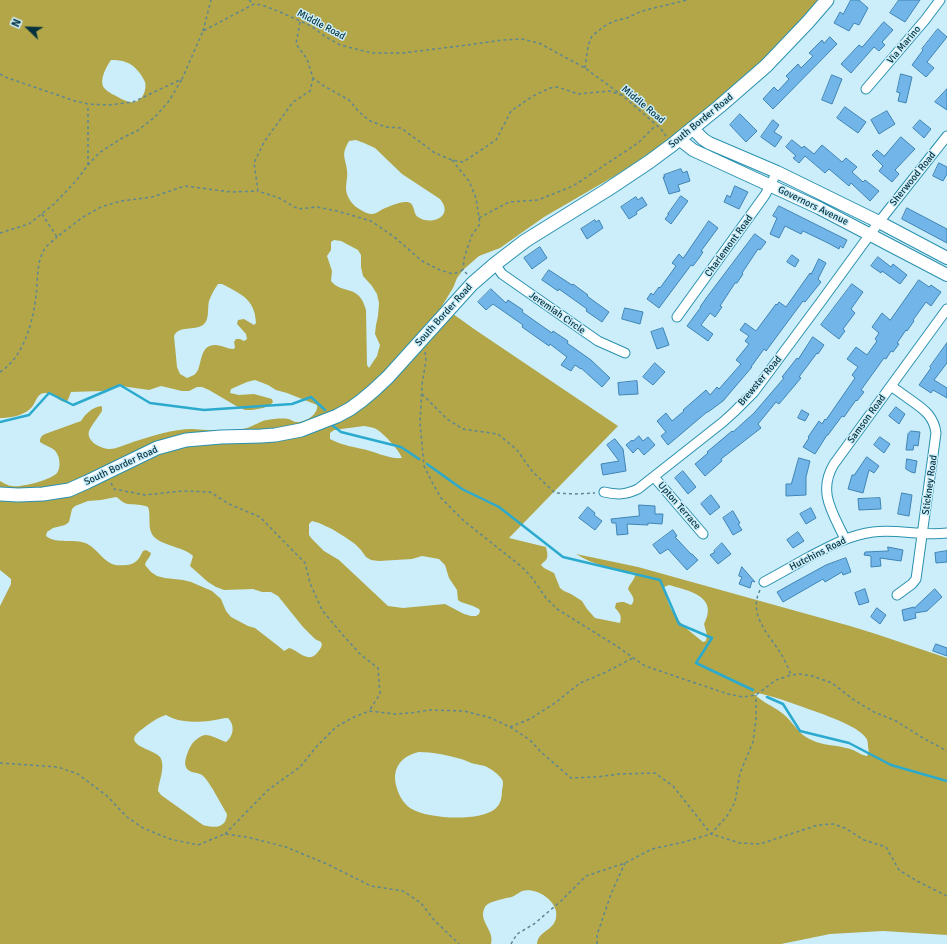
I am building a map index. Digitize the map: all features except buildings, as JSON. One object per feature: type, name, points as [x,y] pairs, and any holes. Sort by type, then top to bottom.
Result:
[{"type":"main road","name":"South Border Road","points":[[0,494],[43,494],[69,490],[157,448],[186,440],[275,435],[301,430],[326,421],[350,409],[388,377],[475,281],[525,241],[637,170],[675,142],[720,106],[766,66],[827,0]]},
{"type":"street","name":"Via Marino","points":[[866,90],[940,0]]},
{"type":"street","name":"Governors Avenue","points":[[692,128],[703,139],[777,172],[879,222],[947,258]]},
{"type":"street","name":"Sherwood Road","points":[[879,222],[946,141]]},
{"type":"street","name":"Governors Avenue","points":[[675,142],[826,211],[947,275]]},
{"type":"street","name":"Charlemont Road","points":[[677,317],[765,195],[777,172]]},
{"type":"street","name":"Brewster Road","points":[[604,492],[622,494],[630,493],[638,489],[734,412],[754,392],[879,222]]},
{"type":"street","name":"Jeremiah Circle","points":[[495,264],[502,274],[598,341],[625,352]]},
{"type":"street","name":"Samson Road","points":[[845,539],[828,504],[826,490],[828,476],[834,464],[947,309]]},
{"type":"street","name":"Stickney Road","points":[[891,386],[927,412],[935,427],[936,440],[916,579],[909,587],[897,595]]},
{"type":"street","name":"Upton Terrace","points":[[654,477],[703,534]]},
{"type":"street","name":"Hutchins Road","points":[[764,582],[845,539],[871,532],[888,531],[923,534],[947,533]]},
{"type":"path","points":[[0,233],[29,224],[54,204],[100,153],[122,138],[136,131],[155,117],[169,101],[182,79],[204,31],[211,0]]},
{"type":"path","points":[[204,31],[254,4],[250,0]]},
{"type":"path","points":[[585,68],[588,46],[592,36],[603,27],[614,21],[627,18],[642,11],[687,0]]},
{"type":"path","name":"Middle Road","points":[[254,4],[262,5],[311,26],[340,45],[372,53],[403,53],[503,40],[522,39],[538,43],[585,68],[623,96],[675,142]]},
{"type":"path","points":[[258,191],[254,163],[264,142],[293,102],[310,91],[313,78],[307,59],[296,44],[300,22]]},
{"type":"path","points":[[0,74],[68,99],[88,104],[109,106],[133,102],[182,79]]},
{"type":"path","points":[[313,78],[349,100],[359,112],[370,121],[386,127],[401,128],[435,153],[452,160],[464,162],[496,140],[511,111],[533,96],[550,88],[558,87],[578,94],[609,91],[623,96]]},
{"type":"path","points":[[88,104],[88,165]]},
{"type":"path","points":[[479,218],[509,202],[538,200],[573,186],[638,142],[656,124]]},
{"type":"path","points":[[452,160],[469,181],[476,198],[480,224],[472,235],[467,248],[463,270]]},
{"type":"path","points":[[0,372],[5,369],[15,358],[30,326],[35,304],[38,267],[44,250],[57,237],[83,216],[101,207],[152,197],[185,186],[230,192],[258,191],[279,198],[298,208],[317,207],[371,221],[393,236],[422,261],[440,270],[453,274],[463,270]]},
{"type":"path","points":[[42,214],[57,237]]},
{"type":"path","points":[[463,270],[475,281]]},
{"type":"path","points":[[419,342],[425,350],[426,360],[420,423],[424,466],[433,484],[441,498],[464,521],[522,567],[533,579],[546,598],[557,609],[616,645],[645,666],[728,694],[743,697],[756,695],[776,680],[791,675],[800,674],[812,676],[832,684],[874,712],[896,721],[947,751]]},
{"type":"path","points":[[422,394],[447,419],[463,429],[498,434],[516,450],[532,471],[555,493],[575,494],[604,492]]},
{"type":"path","points":[[106,473],[114,489],[145,495],[182,491],[210,492],[229,504],[260,517],[305,563],[310,583],[322,610],[360,654],[378,668],[380,694],[369,711]]},
{"type":"path","points":[[764,582],[757,596],[756,605],[759,618],[764,629],[781,653],[791,675]]},
{"type":"path","points":[[510,727],[530,720],[555,703],[580,683],[633,658]]},
{"type":"path","points":[[511,944],[517,934],[534,924],[561,901],[586,876],[625,863],[652,849],[684,842],[710,834],[727,816],[735,802],[740,773],[753,742],[756,719],[756,695]]},
{"type":"path","points":[[0,763],[58,767],[78,774],[107,796],[127,817],[144,828],[170,839],[198,845],[225,834],[268,790],[300,767],[317,746],[336,727],[352,718],[369,711],[395,714],[430,710],[464,711],[492,718],[510,727],[530,740],[541,752],[571,778],[620,774],[655,774],[673,786],[710,834],[740,843],[760,844],[818,825],[832,824],[845,828],[864,840],[886,848],[899,870],[947,896]]},
{"type":"path","points":[[225,834],[247,836],[286,846],[371,886],[403,891],[421,903],[434,920],[458,944]]},
{"type":"path","points":[[597,944],[598,935],[611,894],[625,863]]},
{"type":"shaded area","points":[[0,0],[820,0],[752,72],[669,140],[618,174],[544,217],[500,248],[479,256],[463,270],[457,278],[442,306],[618,426],[509,538],[546,547],[547,558],[541,565],[554,573],[560,588],[582,601],[595,618],[620,623],[620,615],[615,608],[616,603],[624,602],[631,605],[633,603],[633,597],[628,589],[636,573],[613,569],[597,564],[576,554],[638,567],[850,626],[947,658],[947,935],[883,931],[830,934],[781,944],[537,944],[541,935],[552,926],[556,918],[556,911],[551,902],[543,895],[538,892],[527,890],[522,891],[512,897],[493,902],[485,906],[483,914],[491,935],[491,944],[0,944],[0,606],[11,584],[11,579],[0,570],[0,481],[10,486],[22,486],[54,476],[57,473],[60,462],[56,452],[53,449],[40,442],[41,437],[45,434],[81,421],[90,411],[101,406],[102,411],[90,429],[89,435],[92,442],[95,444],[103,448],[110,449],[177,430],[234,430],[250,427],[264,421],[278,419],[289,419],[295,422],[300,422],[314,415],[317,405],[276,390],[255,380],[231,389],[230,393],[239,395],[254,394],[272,399],[273,402],[270,405],[252,410],[245,410],[238,407],[202,387],[197,387],[189,391],[182,391],[161,386],[149,390],[121,386],[102,391],[71,392],[67,402],[64,402],[51,394],[44,393],[39,395],[32,407],[27,411],[16,416],[0,418]],"holes":[[[111,60],[123,61],[132,65],[139,72],[145,82],[145,91],[138,101],[128,102],[105,89],[102,82],[107,66]],[[356,140],[375,148],[402,174],[440,199],[444,205],[445,211],[443,215],[434,220],[423,220],[416,215],[413,206],[409,202],[401,202],[373,214],[366,213],[358,208],[350,201],[346,191],[347,172],[344,156],[345,149],[349,141]],[[334,240],[341,241],[358,250],[361,255],[363,276],[377,294],[379,303],[375,334],[380,345],[377,356],[369,368],[367,365],[366,310],[359,296],[355,293],[340,288],[331,281],[332,271],[327,256],[331,250],[331,242]],[[218,284],[222,284],[241,294],[253,308],[256,323],[254,325],[244,319],[238,320],[237,324],[246,334],[247,339],[244,341],[236,339],[234,342],[234,349],[215,345],[210,346],[205,350],[197,371],[194,375],[187,378],[180,374],[177,367],[174,336],[179,330],[199,327],[205,323],[207,320],[209,301]],[[364,426],[372,427],[389,440],[402,458],[386,456],[345,445],[330,439],[330,433],[334,430]],[[116,497],[126,503],[148,507],[150,529],[154,537],[193,556],[190,566],[208,582],[224,590],[253,589],[262,592],[271,592],[278,596],[303,627],[315,639],[321,642],[321,648],[314,656],[310,657],[289,648],[284,651],[255,628],[231,617],[226,611],[221,599],[212,591],[191,582],[165,578],[157,576],[151,572],[145,565],[151,553],[146,550],[143,551],[139,559],[133,564],[116,565],[108,562],[87,544],[77,541],[59,541],[46,536],[47,532],[53,528],[65,525],[69,522],[72,509],[75,506],[88,501]],[[312,521],[332,529],[345,537],[355,544],[366,557],[371,560],[412,559],[422,556],[439,559],[445,565],[449,578],[457,590],[458,600],[479,609],[479,614],[476,616],[464,614],[445,604],[403,608],[388,606],[339,560],[324,551],[309,535],[309,524]],[[669,585],[700,596],[705,601],[708,607],[708,615],[704,624],[707,635],[706,641],[703,642],[678,620],[667,600],[664,587]],[[758,693],[773,697],[851,726],[867,739],[869,751],[868,755],[865,756],[853,750],[822,744],[810,739],[803,735],[782,713],[754,694]],[[166,715],[174,719],[190,722],[228,718],[232,724],[233,730],[229,740],[226,742],[210,736],[201,736],[191,746],[185,762],[187,769],[202,775],[215,793],[227,814],[222,825],[215,827],[203,825],[161,795],[158,791],[162,761],[157,754],[140,746],[134,739],[141,730]],[[419,752],[430,753],[463,759],[473,764],[487,767],[500,776],[503,781],[500,803],[495,809],[478,816],[453,818],[428,815],[418,812],[405,804],[397,788],[395,779],[397,768],[403,759]]]},
{"type":"waterway","points":[[0,422],[29,415],[49,393],[73,405],[120,385],[150,403],[204,410],[292,404],[311,397],[325,410]]},
{"type":"waterway","points":[[332,425],[341,432],[401,447],[419,459]]},
{"type":"waterway","points":[[427,464],[462,489],[499,507],[563,557],[660,580],[679,624],[712,638],[696,663],[753,690]]},
{"type":"waterway","points":[[767,697],[783,704],[800,731],[849,743],[891,765],[947,781]]}]
